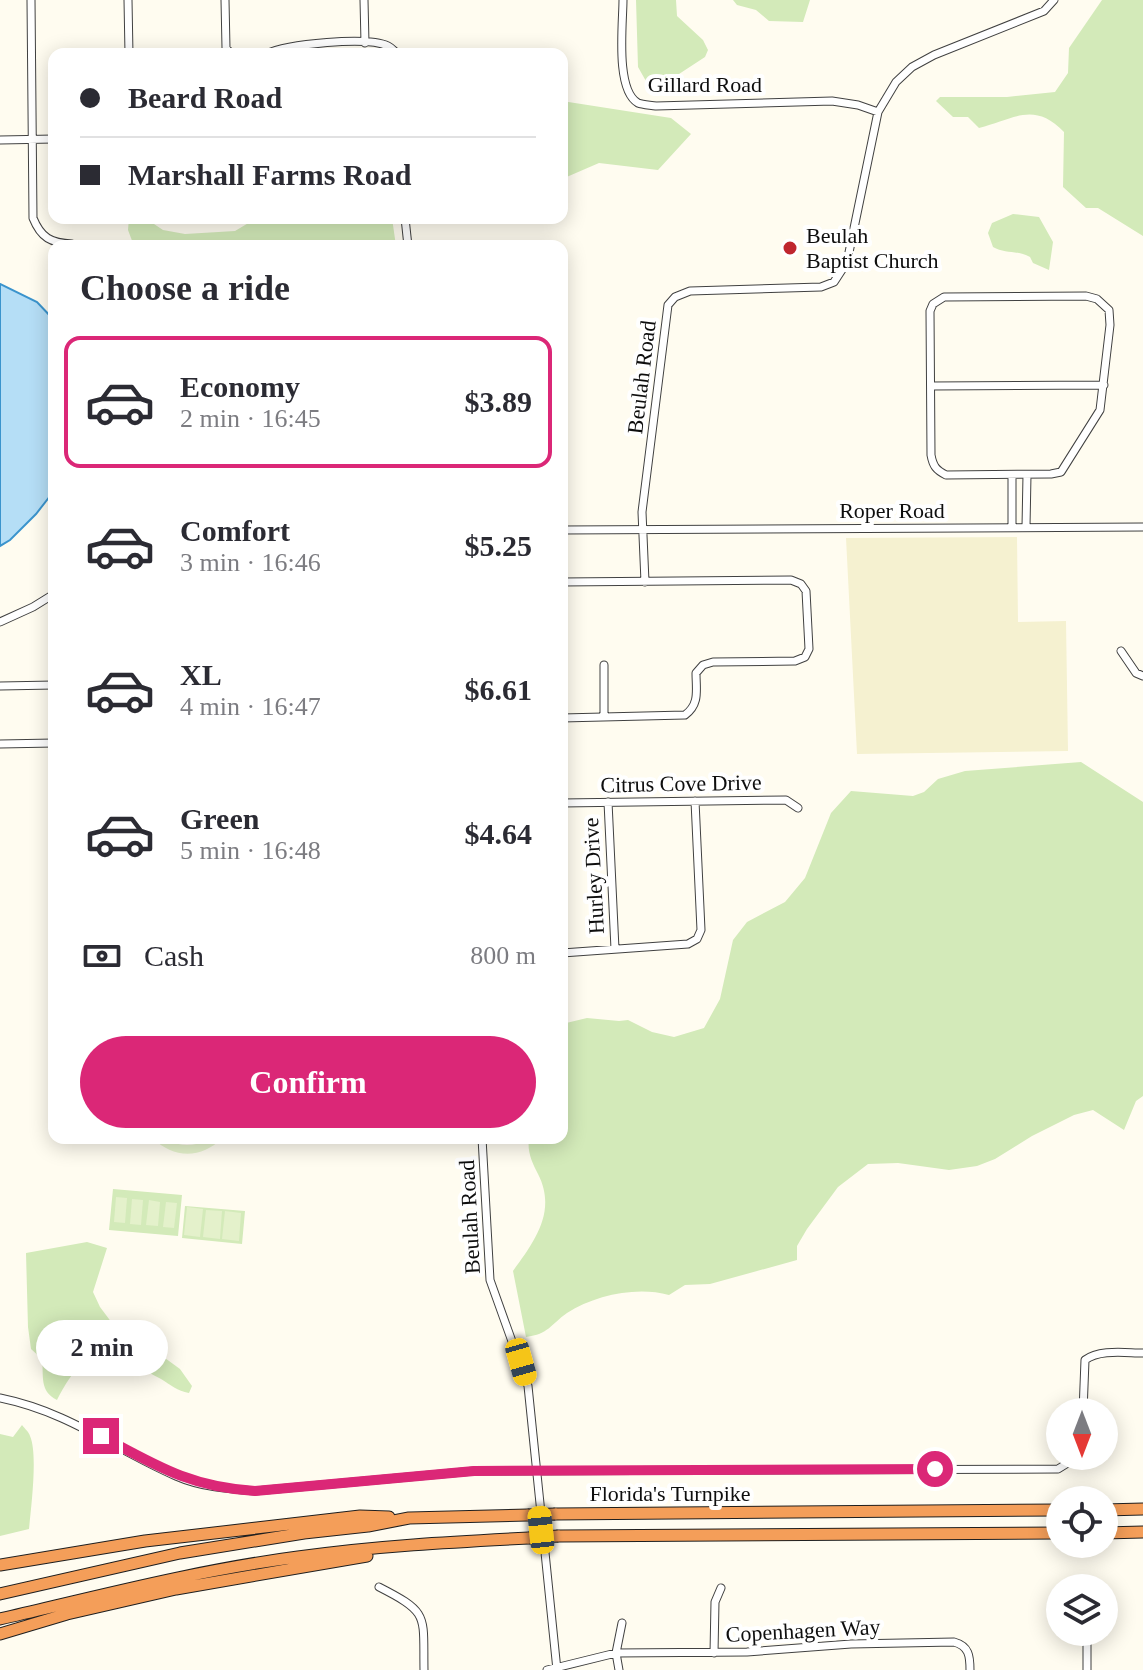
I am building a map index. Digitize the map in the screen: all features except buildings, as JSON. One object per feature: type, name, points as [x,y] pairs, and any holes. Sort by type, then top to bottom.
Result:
[{"type":"highway","points":[[1118,1510],[1143,1509]]},
{"type":"highway","name":"Florida's Turnpike","points":[[0,1594],[180,1553],[409,1518],[1046,1510]]},
{"type":"highway","points":[[0,1565],[145,1541],[360,1516],[409,1518]]},
{"type":"highway","points":[[1118,1533],[1143,1532]]},
{"type":"highway","name":"Florida's Turnpike","points":[[0,1619],[232,1567],[299,1556],[426,1543],[558,1536],[1046,1533]]},
{"type":"highway","points":[[0,1634],[67,1614],[176,1589],[426,1543]]},
{"type":"street","points":[[31,0],[33,218],[40,233],[50,240]]},
{"type":"street","points":[[128,0],[129,48]]},
{"type":"street","points":[[225,0],[226,48]]},
{"type":"street","points":[[364,0],[365,43]]},
{"type":"street","name":"Gillard Road","points":[[623,0],[623,78],[630,96],[639,103],[656,106],[832,101],[878,112]]},
{"type":"street","points":[[878,112],[896,82],[912,67],[934,55],[1044,11],[1054,0]]},
{"type":"street","points":[[287,48],[305,43],[365,43],[391,48]]},
{"type":"street","name":"Beulah Road","points":[[642,529],[668,305],[675,297],[690,291],[821,287],[834,282],[847,262],[878,112]]},
{"type":"street","points":[[0,140],[48,139]]},
{"type":"street","points":[[1086,296],[1105,304],[1110,316],[1100,410],[1061,472],[946,475],[938,470],[932,464],[931,455],[931,386],[930,311],[933,304],[944,297],[1086,296]]},
{"type":"street","points":[[931,386],[1104,385]]},
{"type":"street","points":[[1012,475],[1012,527]]},
{"type":"street","points":[[1026,527],[1027,475]]},
{"type":"street","name":"Roper Road","points":[[642,529],[1143,527]]},
{"type":"street","points":[[568,530],[642,529],[645,582]]},
{"type":"street","points":[[568,582],[791,580],[801,584],[806,591],[809,649],[805,657],[795,661],[713,662],[703,665],[696,673],[697,701],[685,715],[568,718]]},
{"type":"street","points":[[0,622],[48,597]]},
{"type":"street","points":[[1121,651],[1136,673],[1143,676]]},
{"type":"street","points":[[604,665],[604,717]]},
{"type":"street","points":[[0,686],[48,685]]},
{"type":"street","points":[[0,744],[48,743]]},
{"type":"street","name":"Citrus Cove Drive","points":[[568,803],[786,800],[798,808]]},
{"type":"street","points":[[568,953],[688,944],[697,939],[701,930],[695,801]]},
{"type":"street","name":"Hurley Drive","points":[[608,802],[615,949]]},
{"type":"street","name":"Beulah Road","points":[[482,1144],[490,1280],[528,1386],[557,1669]]},
{"type":"street","points":[[1084,1398],[1085,1360],[1102,1353],[1143,1353]]},
{"type":"street","points":[[0,1398],[47,1410],[176,1476],[221,1489],[272,1491],[474,1471],[1046,1469]]},
{"type":"street","points":[[379,1587],[411,1603],[416,1609],[423,1625],[424,1670]]},
{"type":"street","points":[[714,1653],[715,1602],[721,1588]]},
{"type":"street","points":[[619,1670],[616,1653],[622,1623]]},
{"type":"street","name":"Copenhagen Way","points":[[547,1670],[616,1653],[789,1651],[851,1644],[954,1642],[962,1644],[967,1650],[970,1670]]},
{"type":"street","points":[[1087,1646],[1087,1670]]},
{"type":"shaded area","points":[[1017,537],[1018,622],[1066,621],[1068,751],[857,754],[846,538]]},
{"type":"green space","points":[[636,0],[676,0],[677,16],[703,40],[708,50],[705,57],[679,74],[677,84],[664,94],[651,90],[638,67]]},
{"type":"green space","points":[[733,0],[810,0],[803,22],[769,21],[756,10],[737,5]]},
{"type":"green space","points":[[1102,0],[1143,0],[1143,236],[1098,208],[1086,208],[1063,187],[1064,132],[1053,123],[1043,117],[1023,115],[979,128],[968,117],[953,117],[936,101],[940,97],[1007,97],[1055,92],[1068,73],[1069,48]]},
{"type":"green space","points":[[568,102],[671,118],[691,134],[658,170],[599,163],[568,176]]},
{"type":"green space","points":[[1013,214],[1039,217],[1053,242],[1049,270],[1033,263],[1030,257],[993,247],[988,233],[992,223]]},
{"type":"green space","points":[[128,224],[154,224],[163,230],[185,234],[235,231],[247,224],[393,224],[395,240],[132,240]]},
{"type":"green space","points":[[1081,762],[1143,802],[1143,1096],[1136,1101],[1124,1130],[1093,1110],[1074,1115],[977,1166],[949,1170],[898,1163],[868,1164],[838,1187],[797,1246],[797,1260],[710,1284],[685,1285],[669,1295],[644,1291],[603,1297],[567,1313],[545,1331],[526,1337],[513,1271],[536,1237],[545,1201],[530,1157],[529,1144],[568,1144],[568,1023],[587,1018],[628,1020],[652,1032],[674,1037],[704,1028],[720,999],[733,940],[747,922],[785,902],[805,878],[831,813],[851,791],[913,796],[924,792],[938,779],[965,771]]},
{"type":"green space","points":[[215,1144],[206,1150],[188,1154],[161,1145]]},
{"type":"green space","points":[[113,1189],[182,1195],[178,1236],[109,1230]]},
{"type":"green space","points":[[116,1197],[127,1198],[125,1223],[114,1222]]},
{"type":"green space","points":[[132,1199],[143,1200],[141,1225],[130,1224]]},
{"type":"green space","points":[[149,1200],[160,1202],[158,1226],[146,1225]]},
{"type":"green space","points":[[166,1202],[177,1203],[174,1228],[163,1227]]},
{"type":"green space","points":[[185,1206],[245,1211],[242,1244],[182,1238]]},
{"type":"green space","points":[[187,1207],[203,1209],[200,1237],[184,1235]]},
{"type":"green space","points":[[206,1210],[222,1211],[220,1239],[203,1237]]},
{"type":"green space","points":[[225,1211],[241,1213],[239,1241],[222,1239]]},
{"type":"green space","points":[[87,1242],[107,1248],[93,1292],[100,1307],[121,1335],[158,1353],[180,1369],[192,1386],[189,1393],[136,1367],[105,1359],[88,1361],[78,1368],[57,1400],[47,1392],[42,1359],[31,1349],[26,1253]]},
{"type":"green space","points":[[22,1425],[29,1435],[34,1455],[29,1529],[0,1536],[0,1434],[13,1437]]},
{"type":"water","points":[[0,284],[37,302],[48,314],[48,499],[10,540],[0,546]]},
{"type":"place","name":"Beulah Baptist Church","points":[[790,248]]},
{"type":"route","points":[[101,1436],[176,1476],[221,1489],[255,1491],[474,1471],[935,1469]]}]
